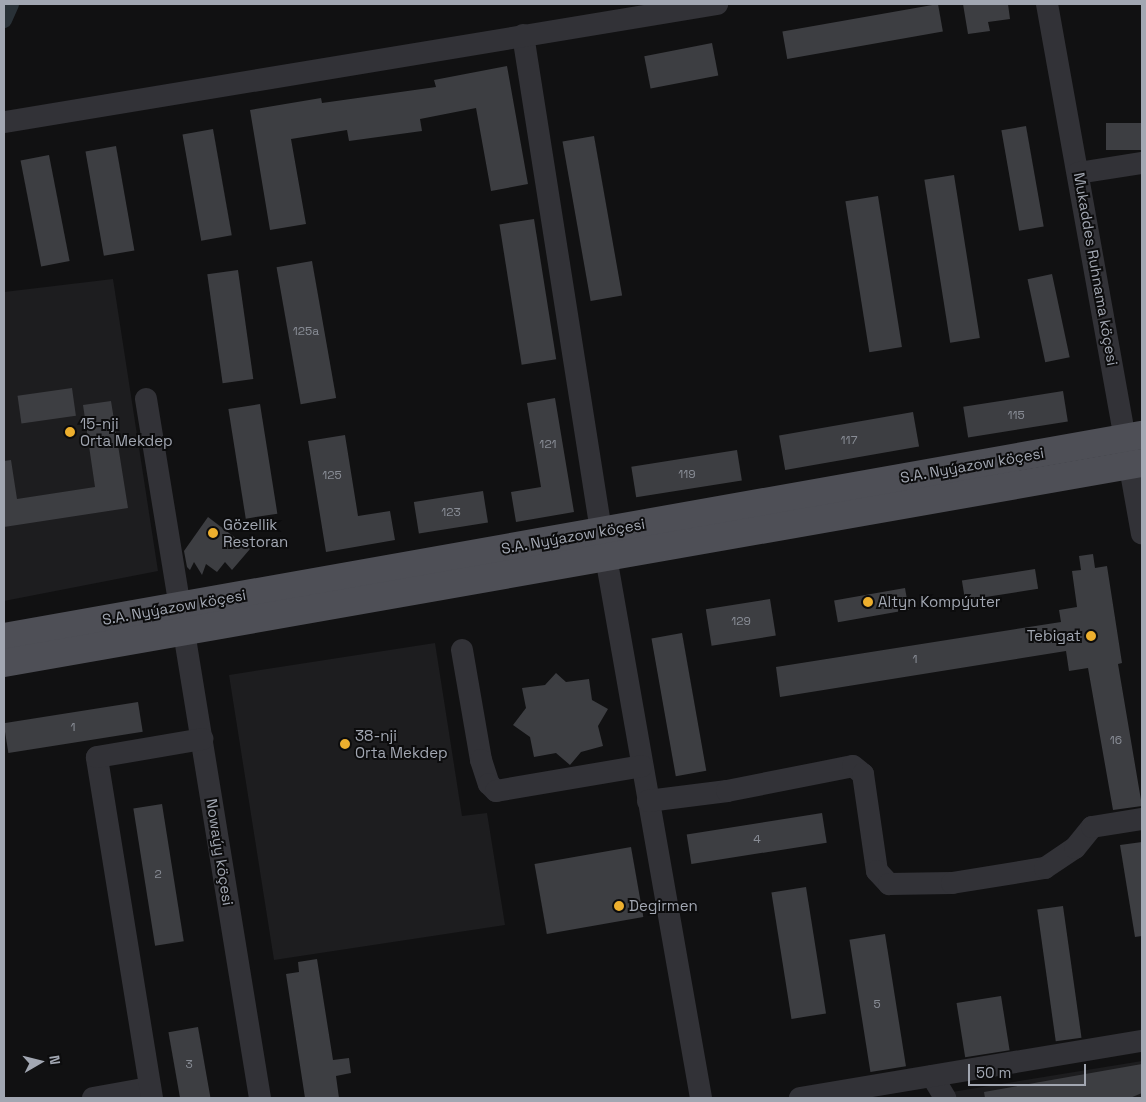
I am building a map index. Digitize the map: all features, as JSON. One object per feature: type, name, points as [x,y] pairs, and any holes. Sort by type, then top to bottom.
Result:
[{"type":"main road","name":"S.A. Nyýazow köçesi","points":[[4,663],[182,619],[601,531],[1134,436]]},
{"type":"main road","name":"S.A. Nyýazow köçesi","points":[[4,637],[182,619],[606,557],[1136,464]]},
{"type":"street","points":[[5,122],[717,4]]},
{"type":"street","name":"Mukaddes Ruhnama köçesi","points":[[1047,4],[1078,173],[1134,436],[1142,534]]},
{"type":"street","points":[[523,36],[601,531]]},
{"type":"street","points":[[1078,173],[1142,163]]},
{"type":"street","name":"Nowaýy köçesi","points":[[146,399],[260,1098]]},
{"type":"street","points":[[606,557],[701,1098]]},
{"type":"street","points":[[462,650],[481,760],[489,784],[496,791],[642,766]]},
{"type":"street","points":[[93,1098],[151,1093],[97,756],[202,739]]},
{"type":"street","points":[[648,800],[727,791],[853,766],[862,774],[877,871],[888,884],[952,883],[1046,868],[1075,848],[1092,827],[1142,819]]},
{"type":"street","points":[[800,1098],[1142,1041]]},
{"type":"street","points":[[932,1076],[944,1098]]},
{"type":"shaded area","name":"15-nji Orta Mekdep","points":[[113,279],[158,571],[4,601],[4,292]]},
{"type":"shaded area","name":"38-nji Orta Mekdep","points":[[435,643],[462,816],[487,813],[505,925],[274,960],[229,675]]},
{"type":"shaded area","points":[[1142,1061],[1142,1098],[955,1098],[952,1092]]},
{"type":"building","points":[[938,4],[943,32],[787,59],[782,31]]},
{"type":"building","points":[[963,4],[1008,4],[1010,19],[988,22],[990,31],[968,34]]},
{"type":"building","points":[[712,43],[718,75],[651,89],[644,56]]},
{"type":"building","points":[[507,66],[528,184],[491,191],[476,108],[420,119],[422,131],[349,141],[347,130],[291,139],[306,224],[270,230],[250,110],[321,98],[322,103],[436,87],[434,80]]},
{"type":"building","points":[[1106,123],[1142,123],[1142,150],[1106,150]]},
{"type":"building","points":[[1026,126],[1044,226],[1019,231],[1001,130]]},
{"type":"building","points":[[213,129],[232,235],[201,241],[182,134]]},
{"type":"building","points":[[594,136],[622,296],[591,301],[562,142]]},
{"type":"building","points":[[116,146],[134,250],[104,256],[85,151]]},
{"type":"building","points":[[49,155],[70,261],[41,267],[21,161]]},
{"type":"building","points":[[954,175],[980,338],[950,343],[924,180]]},
{"type":"building","points":[[878,196],[902,347],[869,352],[845,201]]},
{"type":"building","points":[[534,219],[556,359],[522,365],[499,224]]},
{"type":"building","points":[[312,261],[336,398],[301,404],[277,267]]},
{"type":"building","points":[[238,270],[253,379],[223,383],[207,274]]},
{"type":"building","points":[[1052,274],[1070,357],[1045,362],[1028,279]]},
{"type":"building","points":[[72,388],[76,416],[21,423],[18,396]]},
{"type":"building","points":[[1063,391],[1068,422],[968,437],[963,407]]},
{"type":"building","points":[[555,398],[574,512],[516,522],[511,492],[541,487],[527,403]]},
{"type":"building","points":[[111,401],[128,508],[4,527],[4,461],[11,460],[17,499],[95,487],[83,405]]},
{"type":"building","points":[[260,404],[277,514],[246,519],[228,409]]},
{"type":"building","points":[[913,412],[919,446],[785,470],[779,436]]},
{"type":"building","points":[[345,435],[358,516],[390,511],[395,540],[326,552],[308,441]]},
{"type":"building","points":[[737,450],[742,481],[636,497],[631,467]]},
{"type":"building","points":[[483,491],[488,523],[419,534],[414,502]]},
{"type":"building","name":"Gözellik Restoran","points":[[208,517],[250,549],[232,570],[225,562],[217,572],[206,564],[202,575],[194,562],[190,570],[187,567],[184,551]]},
{"type":"building","points":[[1093,554],[1095,568],[1107,566],[1122,663],[1118,664],[1142,806],[1113,810],[1088,668],[1069,671],[1066,651],[780,697],[776,667],[1061,622],[1059,610],[1077,607],[1072,571],[1081,570],[1079,556]]},
{"type":"building","points":[[1035,569],[1038,589],[965,600],[962,581]]},
{"type":"building","points":[[905,588],[909,610],[838,622],[834,601]]},
{"type":"building","points":[[770,599],[776,636],[712,646],[706,609]]},
{"type":"building","points":[[682,633],[706,771],[676,776],[651,638]]},
{"type":"building","points":[[556,673],[566,682],[589,679],[592,700],[608,709],[598,726],[603,746],[581,752],[570,765],[556,753],[534,757],[530,737],[513,725],[526,708],[522,688],[545,685]]},
{"type":"building","points":[[138,702],[143,732],[8,753],[4,723]]},
{"type":"building","points":[[162,804],[184,941],[155,946],[133,809]]},
{"type":"building","points":[[822,813],[827,843],[691,864],[687,834]]},
{"type":"building","points":[[1142,842],[1142,936],[1135,937],[1120,845]]},
{"type":"building","points":[[631,847],[643,917],[547,934],[534,864]]},
{"type":"building","points":[[806,887],[826,1013],[791,1019],[771,892]]},
{"type":"building","points":[[1063,906],[1082,1038],[1056,1041],[1037,910]]},
{"type":"building","points":[[885,934],[906,1066],[870,1072],[849,940]]},
{"type":"building","points":[[317,959],[333,1060],[349,1058],[351,1073],[336,1076],[339,1098],[305,1098],[286,974],[299,972],[298,962]]},
{"type":"building","points":[[1001,996],[1010,1050],[965,1057],[957,1003]]},
{"type":"building","points":[[198,1027],[211,1098],[180,1098],[168,1032]]},
{"type":"building","points":[[1142,1064],[1142,1093],[1130,1098],[985,1098],[984,1092]]},
{"type":"waterway","points":[[4,20],[11,4]]},
{"type":"place","name":"15-nji Orta Mekdep","points":[[70,432]]},
{"type":"place","name":"Gözellik Restoran","points":[[213,533]]},
{"type":"place","name":"Altyn Kompýuter","points":[[868,602]]},
{"type":"place","name":"Tebigat","points":[[1091,636]]},
{"type":"place","name":"38-nji Orta Mekdep","points":[[345,744]]},
{"type":"place","name":"Degirmen","points":[[619,906]]}]
